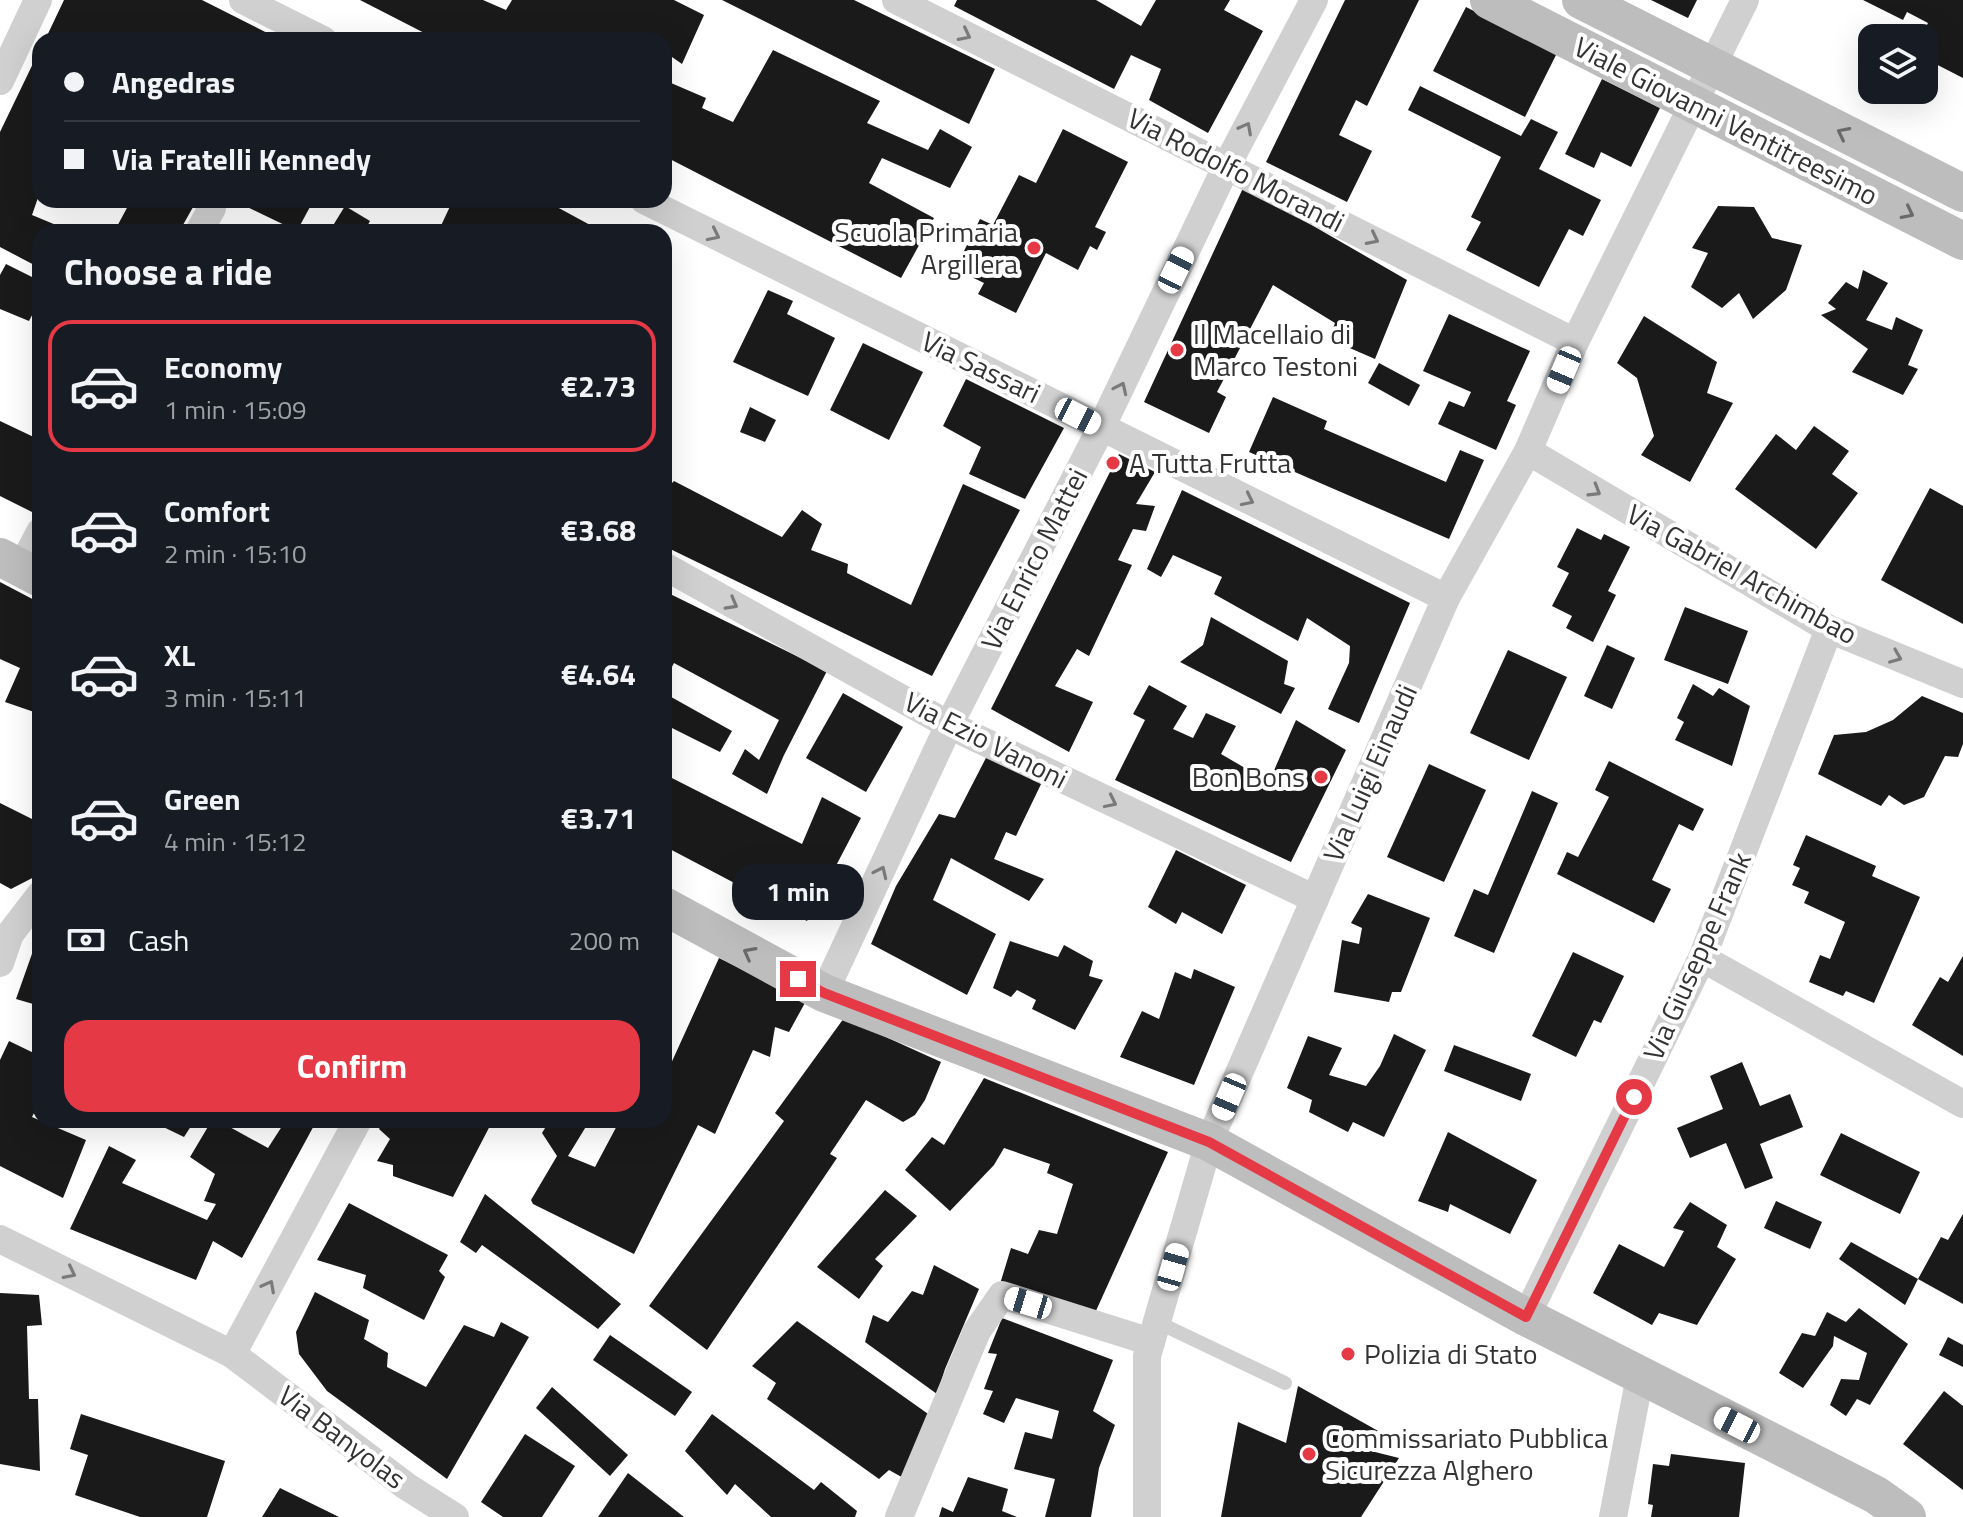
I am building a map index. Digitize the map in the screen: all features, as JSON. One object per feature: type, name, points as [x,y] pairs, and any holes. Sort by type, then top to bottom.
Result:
[{"type":"street","points":[[0,81],[38,0]]},
{"type":"street","points":[[243,0],[307,32]]},
{"type":"street","name":"Via Rodolfo Morandi","points":[[896,0],[1575,342]]},
{"type":"street","name":"Via Enrico Mattei","points":[[824,993],[949,725],[1101,428],[1227,165],[1314,0]]},
{"type":"street","name":"Viale Giovanni Ventitreesimo","points":[[1489,0],[1963,241]]},
{"type":"street","name":"Viale Giovanni Ventitreesimo","points":[[1581,0],[1963,193]]},
{"type":"street","name":"Via Luigi Einaudi","points":[[1147,1517],[1147,1356],[1209,1142],[1446,598],[1528,451],[1575,342],[1714,68],[1745,0]]},
{"type":"street","name":"Via Sassari","points":[[660,208],[1446,598]]},
{"type":"street","name":"Via Gabriel Archimbao","points":[[1528,451],[1829,629],[1963,684]]},
{"type":"street","points":[[20,567],[32,546]]},
{"type":"street","name":"Via Ezio Vanoni","points":[[672,570],[949,725],[1315,899]]},
{"type":"street","name":"Via Giuseppe Frank","points":[[1526,1317],[1702,958],[1829,629]]},
{"type":"street","points":[[0,963],[5,932],[32,903]]},
{"type":"street","points":[[672,910],[824,993],[1209,1142],[1874,1506],[1907,1517]]},
{"type":"street","points":[[1702,958],[1963,1104]]},
{"type":"street","points":[[232,1354],[354,1128]]},
{"type":"street","name":"Via Banyolas","points":[[0,1239],[232,1354],[406,1486],[455,1517]]},
{"type":"street","points":[[899,1517],[977,1331],[1002,1295],[1154,1332]]},
{"type":"street","points":[[1613,1517],[1640,1376]]},
{"type":"lane","points":[[1154,1332],[1285,1383]]},
{"type":"building","points":[[64,0],[202,0],[265,32],[49,32]]},
{"type":"building","points":[[360,0],[483,0],[506,10],[512,0],[674,0],[704,15],[682,64],[672,57],[672,32],[422,32]]},
{"type":"building","points":[[722,0],[854,0],[995,69],[969,124]]},
{"type":"building","points":[[957,0],[1096,0],[1141,26],[1156,0],[1230,0],[1224,10],[1263,31],[1208,133],[1149,100],[1161,69],[1131,55],[1114,89],[954,6]]},
{"type":"building","points":[[1345,0],[1419,0],[1367,106],[1356,100],[1339,135],[1372,151],[1347,202],[1266,162]]},
{"type":"building","points":[[1651,0],[1697,0],[1688,18]]},
{"type":"building","points":[[1863,0],[1963,0],[1963,78],[1938,65],[1938,24],[1927,24],[1907,12],[1903,20]]},
{"type":"building","points":[[1466,7],[1557,53],[1525,117],[1433,71]]},
{"type":"building","points":[[773,50],[880,101],[867,123],[928,150],[940,129],[972,147],[950,188],[882,158],[869,183],[934,218],[901,278],[672,160],[672,83],[706,98],[702,108],[733,122]]},
{"type":"building","points":[[32,66],[32,208],[34,208],[32,215],[54,224],[32,224],[32,264],[0,247],[0,132]]},
{"type":"building","points":[[1602,79],[1660,108],[1631,167],[1601,152],[1594,168],[1565,154]]},
{"type":"building","points":[[1420,86],[1521,136],[1531,119],[1558,132],[1539,169],[1601,200],[1583,236],[1569,229],[1539,287],[1466,250],[1481,222],[1471,217],[1501,157],[1408,110]]},
{"type":"building","points":[[1063,129],[1128,162],[1095,227],[1106,232],[1097,250],[1090,246],[1078,270],[1046,253],[1016,313],[978,294],[984,283],[955,269],[980,219],[993,225],[1019,175],[1036,183]]},
{"type":"building","points":[[1244,186],[1407,280],[1375,359],[1329,339],[1335,323],[1273,285],[1217,392],[1226,397],[1209,433],[1144,402]]},
{"type":"building","points":[[1718,206],[1754,207],[1772,238],[1802,245],[1786,290],[1753,319],[1739,293],[1722,308],[1691,287],[1708,253],[1692,248]]},
{"type":"building","points":[[127,208],[192,208],[184,224],[118,224]]},
{"type":"building","points":[[250,208],[309,208],[301,224],[283,224]]},
{"type":"building","points":[[344,208],[370,221],[368,224],[334,224]]},
{"type":"building","points":[[449,208],[559,208],[588,224],[442,224]]},
{"type":"building","points":[[6,264],[32,277],[32,315],[29,321],[0,309],[0,275]]},
{"type":"building","points":[[1863,270],[1888,283],[1866,320],[1892,330],[1896,317],[1923,330],[1908,365],[1918,369],[1903,395],[1852,372],[1868,349],[1821,315],[1836,309],[1828,303],[1846,282],[1858,289]]},
{"type":"building","points":[[768,290],[793,301],[787,314],[835,338],[808,396],[733,362]]},
{"type":"building","points":[[1449,314],[1530,351],[1507,401],[1516,405],[1496,450],[1438,424],[1449,401],[1464,407],[1471,392],[1423,371]]},
{"type":"building","points":[[1644,316],[1717,362],[1707,393],[1733,403],[1690,482],[1641,455],[1654,436],[1637,378],[1617,363]]},
{"type":"building","points":[[863,343],[923,372],[889,440],[830,410]]},
{"type":"building","points":[[1379,363],[1420,385],[1409,406],[1368,383]]},
{"type":"building","points":[[966,379],[1064,428],[1025,499],[969,474],[981,447],[943,426]]},
{"type":"building","points":[[1273,397],[1327,421],[1324,429],[1446,482],[1460,450],[1484,460],[1449,539],[1249,452]]},
{"type":"building","points":[[750,407],[776,420],[765,442],[740,432]]},
{"type":"building","points":[[0,421],[32,436],[32,512],[0,496]]},
{"type":"building","points":[[1814,426],[1849,451],[1832,474],[1858,493],[1816,549],[1735,489],[1776,434],[1796,450]]},
{"type":"building","points":[[1119,454],[1155,472],[1136,504],[1155,506],[1146,531],[1133,529],[1118,560],[1132,565],[1089,656],[1077,649],[1055,686],[1093,702],[1069,752],[991,709]]},
{"type":"building","points":[[674,481],[782,537],[802,510],[822,524],[811,550],[848,564],[847,573],[911,605],[963,484],[1020,510],[932,676],[672,550]]},
{"type":"building","points":[[1930,488],[1963,506],[1963,624],[1881,580]]},
{"type":"building","points":[[1182,490],[1410,603],[1359,723],[1328,709],[1349,663],[1350,646],[1307,618],[1298,641],[1214,594],[1222,577],[1173,555],[1161,577],[1147,569]]},
{"type":"building","points":[[1577,528],[1601,540],[1604,534],[1630,547],[1608,591],[1616,595],[1593,642],[1566,628],[1572,616],[1552,606],[1569,573],[1557,567]]},
{"type":"building","points":[[0,582],[32,599],[32,711],[5,702],[20,668],[0,659]]},
{"type":"building","points":[[672,595],[827,671],[767,794],[732,774],[745,749],[759,760],[779,720],[674,663],[672,667]]},
{"type":"building","points":[[1685,607],[1748,631],[1728,684],[1664,660]]},
{"type":"building","points":[[1211,617],[1288,661],[1284,684],[1295,688],[1281,714],[1180,662],[1203,645]]},
{"type":"building","points":[[1607,645],[1635,658],[1612,709],[1584,696]]},
{"type":"building","points":[[1508,650],[1567,677],[1529,760],[1470,733]]},
{"type":"building","points":[[1693,684],[1713,696],[1719,688],[1750,706],[1732,766],[1675,740],[1684,722],[1677,718]]},
{"type":"building","points":[[1149,685],[1187,706],[1173,729],[1193,738],[1206,713],[1236,726],[1221,754],[1269,782],[1296,720],[1346,750],[1291,862],[1115,780],[1145,720],[1133,714]]},
{"type":"building","points":[[843,693],[903,727],[866,792],[806,758]]},
{"type":"building","points":[[1922,696],[1963,713],[1963,744],[1958,757],[1945,756],[1924,797],[1904,805],[1889,795],[1881,806],[1818,774],[1834,735],[1866,732],[1893,720]]},
{"type":"building","points":[[672,697],[732,731],[720,752],[672,728]]},
{"type":"building","points":[[989,752],[1043,780],[1016,836],[1006,832],[994,859],[1044,879],[1029,901],[951,858],[933,900],[996,934],[967,995],[871,944],[896,886],[939,814],[955,818]]},
{"type":"building","points":[[1609,761],[1704,809],[1693,831],[1679,824],[1652,880],[1671,889],[1654,923],[1557,874],[1567,852],[1578,857],[1609,797],[1595,790]]},
{"type":"building","points":[[1429,764],[1486,790],[1444,882],[1387,857]]},
{"type":"building","points":[[672,778],[802,844],[822,797],[861,818],[807,921],[672,850]]},
{"type":"building","points":[[1532,791],[1558,803],[1494,953],[1454,936],[1474,889],[1488,895]]},
{"type":"building","points":[[0,803],[32,819],[32,878],[11,889],[0,883]]},
{"type":"building","points":[[1806,835],[1876,866],[1872,876],[1920,897],[1874,1003],[1846,991],[1843,996],[1809,982],[1820,955],[1830,959],[1845,922],[1804,903],[1809,892],[1792,885],[1800,868],[1793,865]]},
{"type":"building","points":[[1176,850],[1246,885],[1222,934],[1182,912],[1176,924],[1148,907]]},
{"type":"building","points":[[1368,894],[1430,918],[1401,992],[1392,992],[1389,1002],[1334,992],[1342,940],[1359,944],[1362,928],[1351,923]]},
{"type":"building","points":[[1010,941],[1058,957],[1064,945],[1093,961],[1089,976],[1103,980],[1075,1030],[1032,1009],[1036,1000],[1017,990],[1011,997],[993,988]]},
{"type":"building","points":[[1573,952],[1624,976],[1601,1023],[1594,1020],[1576,1057],[1532,1036]]},
{"type":"building","points":[[32,954],[32,1004],[16,999]]},
{"type":"building","points":[[1963,956],[1963,1056],[1912,1025],[1940,977],[1948,982]]},
{"type":"building","points":[[719,958],[806,1001],[789,1032],[775,1027],[770,1057],[753,1050],[715,1134],[698,1125],[634,1254],[533,1204],[531,1200],[557,1156],[542,1133],[545,1128],[585,1128],[568,1156],[595,1167],[616,1128],[672,1128],[672,1061]]},
{"type":"building","points":[[1194,969],[1235,987],[1194,1085],[1120,1057],[1142,1011],[1159,1019],[1175,972],[1191,979]]},
{"type":"building","points":[[844,1018],[941,1062],[925,1100],[915,1115],[903,1122],[866,1100],[830,1154],[837,1158],[707,1350],[649,1306],[784,1121],[775,1113]]},
{"type":"building","points":[[1394,1034],[1426,1050],[1384,1137],[1353,1122],[1348,1132],[1309,1112],[1312,1100],[1287,1088],[1308,1036],[1342,1048],[1329,1075],[1366,1086],[1380,1066]]},
{"type":"building","points":[[9,1041],[32,1052],[32,1128],[58,1128],[86,1140],[63,1198],[0,1166],[0,1060]]},
{"type":"building","points":[[1454,1045],[1531,1074],[1521,1101],[1444,1071]]},
{"type":"building","points":[[1742,1062],[1760,1106],[1790,1094],[1803,1127],[1760,1144],[1773,1178],[1745,1189],[1726,1143],[1690,1158],[1677,1128],[1723,1109],[1710,1076]]},
{"type":"building","points":[[984,1078],[1168,1152],[1095,1313],[1000,1284],[1011,1248],[1028,1254],[1039,1230],[1057,1234],[1073,1184],[1047,1173],[1050,1164],[1004,1148],[994,1165],[950,1211],[905,1170],[932,1137],[944,1145]]},
{"type":"building","points":[[165,1128],[190,1128],[184,1137]]},
{"type":"building","points":[[207,1128],[232,1128],[268,1148],[281,1128],[313,1128],[242,1258],[213,1241],[196,1280],[70,1229],[109,1146],[136,1160],[122,1183],[207,1220],[216,1204],[204,1201],[215,1174],[190,1157]]},
{"type":"building","points":[[489,1128],[453,1197],[393,1176],[393,1165],[377,1161],[390,1139],[379,1129]]},
{"type":"building","points":[[1448,1132],[1537,1180],[1510,1234],[1450,1204],[1448,1212],[1418,1201]]},
{"type":"building","points":[[1841,1133],[1920,1172],[1900,1214],[1820,1175]]},
{"type":"building","points":[[885,1190],[917,1216],[875,1259],[883,1266],[859,1299],[817,1267]]},
{"type":"building","points":[[485,1194],[621,1304],[598,1329],[482,1245],[476,1253],[460,1242]]},
{"type":"building","points":[[1776,1201],[1822,1222],[1810,1249],[1764,1228]]},
{"type":"building","points":[[1690,1202],[1727,1225],[1717,1247],[1736,1259],[1697,1325],[1659,1313],[1652,1325],[1593,1293],[1619,1244],[1664,1267],[1684,1231],[1673,1228]]},
{"type":"building","points":[[349,1203],[448,1255],[439,1271],[445,1277],[424,1320],[363,1288],[366,1275],[317,1260]]},
{"type":"building","points":[[1963,1214],[1963,1304],[1918,1279],[1941,1237],[1948,1240]]},
{"type":"building","points":[[1851,1242],[1918,1279],[1905,1305],[1839,1259]]},
{"type":"building","points":[[934,1265],[979,1289],[937,1394],[865,1342],[873,1315],[888,1322],[912,1291],[923,1295]]},
{"type":"building","points":[[315,1292],[369,1320],[364,1339],[388,1353],[387,1367],[426,1387],[464,1325],[494,1337],[501,1322],[529,1337],[447,1479],[327,1391],[299,1354],[296,1332]]},
{"type":"building","points":[[0,1293],[39,1295],[42,1325],[27,1326],[29,1399],[38,1399],[40,1471],[0,1464]]},
{"type":"building","points":[[1859,1308],[1908,1344],[1870,1405],[1857,1399],[1846,1416],[1830,1405],[1841,1379],[1859,1380],[1867,1353],[1834,1336],[1833,1346],[1803,1388],[1779,1373],[1802,1333],[1815,1336],[1827,1312],[1846,1322]]},
{"type":"building","points":[[1002,1318],[1113,1360],[1093,1411],[1115,1425],[1099,1468],[1091,1517],[1045,1517],[1055,1479],[1014,1469],[1025,1432],[1052,1439],[1059,1411],[1016,1398],[1004,1423],[983,1414],[993,1391],[984,1389],[997,1354],[988,1353]]},
{"type":"building","points":[[797,1321],[931,1416],[907,1480],[889,1470],[879,1479],[767,1399],[776,1383],[752,1366]]},
{"type":"building","points":[[610,1335],[692,1392],[675,1416],[593,1360]]},
{"type":"building","points":[[1948,1337],[1963,1345],[1963,1367],[1939,1355]]},
{"type":"building","name":"Commissariato Pubblica Sicurezza Alghero","points":[[1298,1386],[1380,1432],[1371,1451],[1399,1458],[1361,1517],[1221,1517],[1238,1422],[1286,1443]]},
{"type":"building","points":[[552,1387],[628,1455],[610,1476],[536,1408]]},
{"type":"building","points":[[1944,1391],[1963,1406],[1963,1490],[1903,1444]]},
{"type":"building","points":[[81,1414],[225,1461],[207,1517],[140,1517],[75,1495],[88,1455],[70,1449]]},
{"type":"building","points":[[712,1414],[814,1490],[821,1482],[857,1511],[855,1517],[771,1517],[735,1484],[727,1495],[685,1451]]},
{"type":"building","points":[[525,1434],[575,1466],[542,1517],[503,1517],[481,1502]]},
{"type":"building","points":[[1671,1454],[1745,1463],[1739,1517],[1651,1517],[1653,1505],[1648,1504],[1653,1464],[1669,1466]]},
{"type":"building","points":[[628,1473],[684,1517],[598,1517]]},
{"type":"building","points":[[968,1477],[1008,1489],[1002,1511],[1017,1517],[939,1517],[942,1507],[953,1512]]},
{"type":"building","points":[[280,1488],[339,1517],[262,1517]]},
{"type":"place","name":"Scuola Primaria Argillera","points":[[1034,248]]},
{"type":"place","name":"Il Macellaio di Marco Testoni","points":[[1177,350]]},
{"type":"place","name":"A Tutta Frutta","points":[[1113,463]]},
{"type":"place","name":"Bon Bons","points":[[1321,777]]},
{"type":"place","name":"Polizia di Stato","points":[[1348,1354]]},
{"type":"place","name":"Commissariato Pubblica Sicurezza Alghero","points":[[1309,1454]]},
{"type":"route","points":[[798,979],[824,993],[1209,1142],[1526,1317],[1634,1097]]}]
